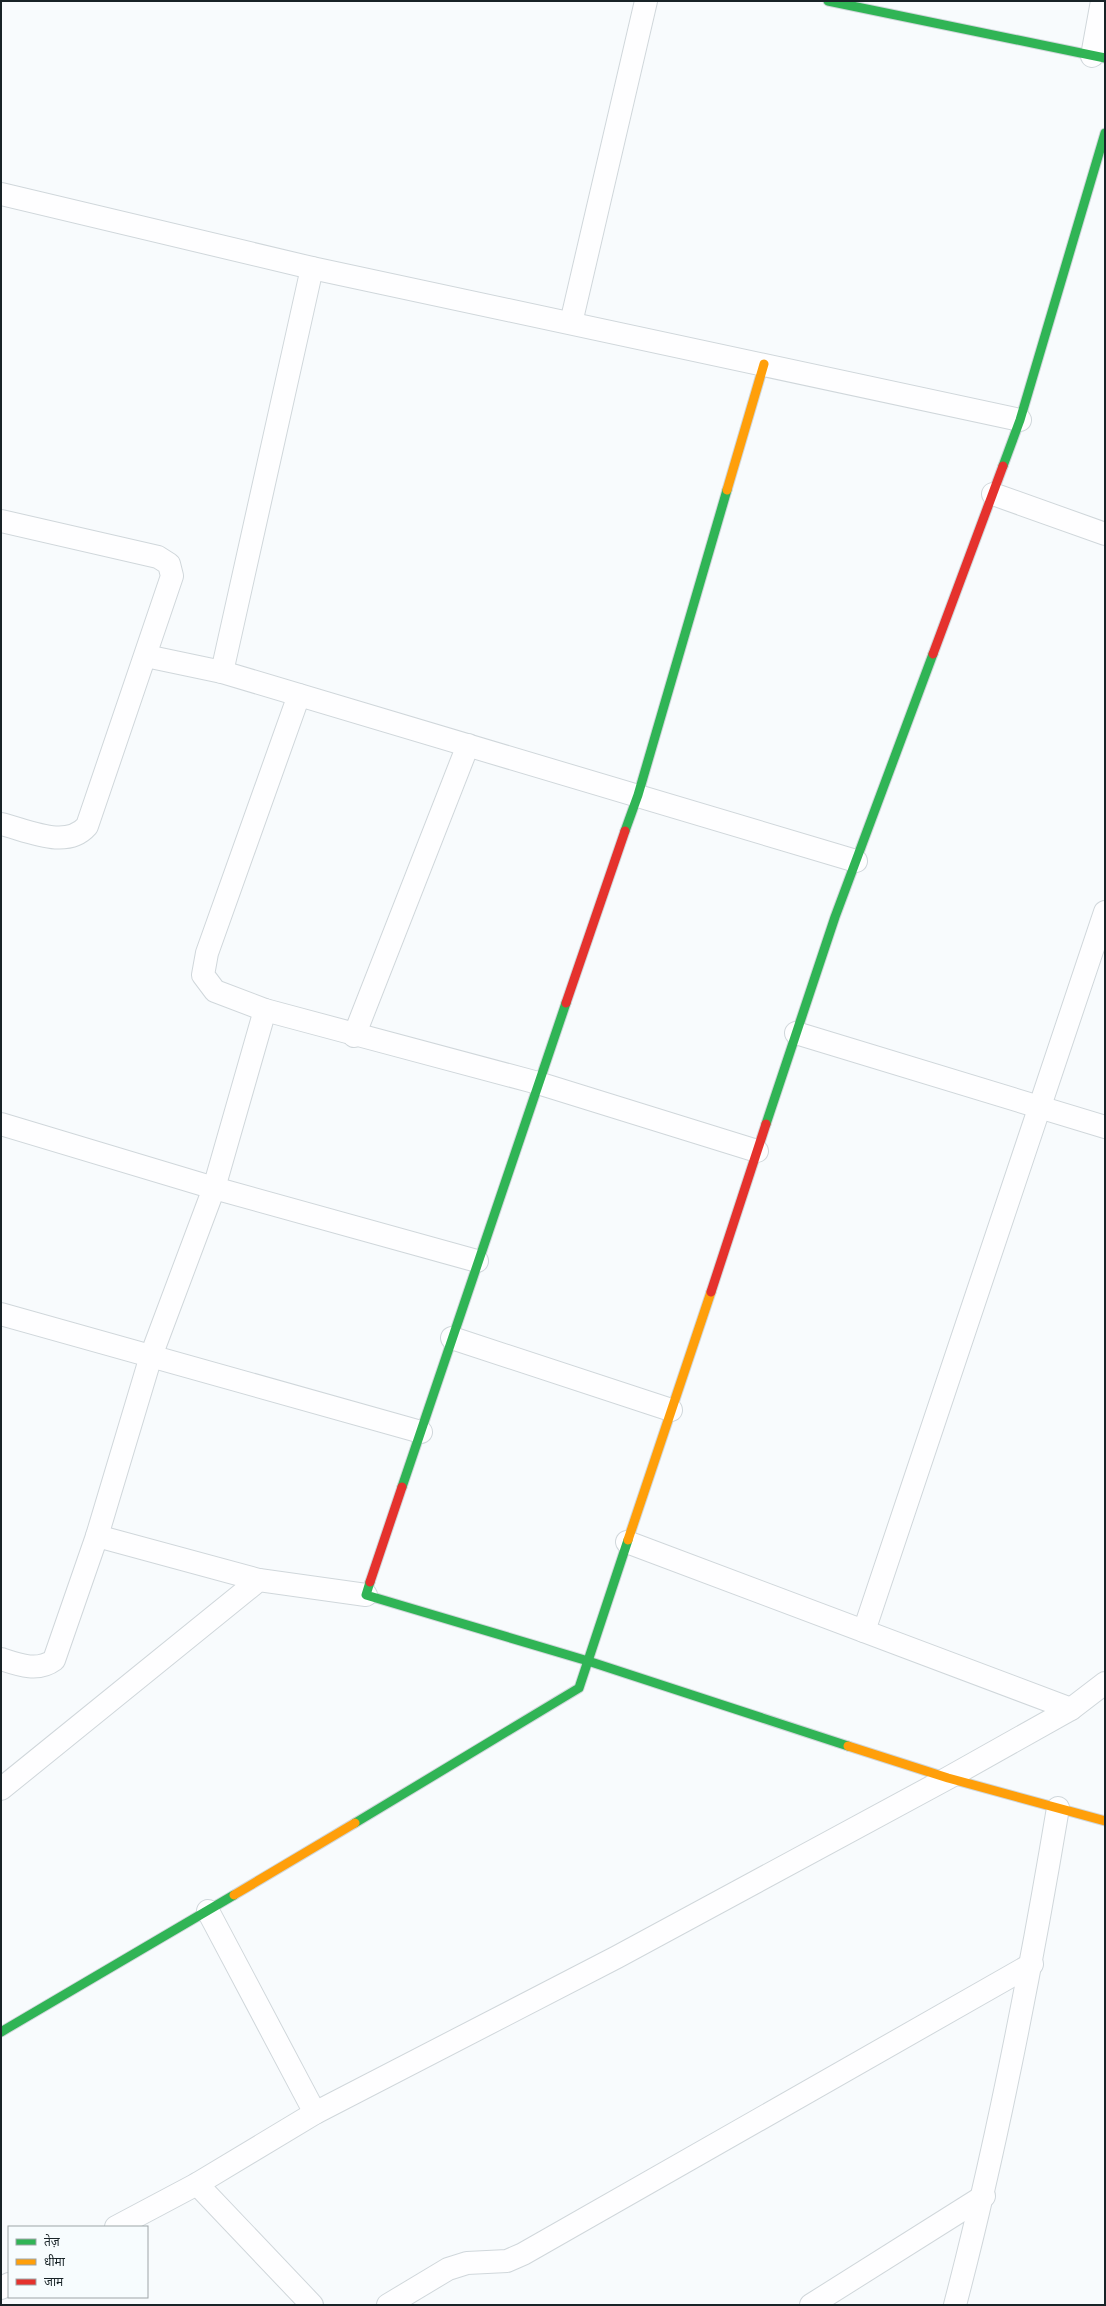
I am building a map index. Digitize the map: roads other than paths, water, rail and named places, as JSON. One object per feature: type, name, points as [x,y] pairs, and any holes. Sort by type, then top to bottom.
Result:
[{"type":"street","points":[[571,323],[646,1]]},
{"type":"street","points":[[828,1],[1098,57],[1102,1]]},
{"type":"street","points":[[1,2032],[208,1911],[579,1688],[796,1033],[856,861],[1020,420],[1105,133]]},
{"type":"street","points":[[1,194],[312,268],[1020,420]]},
{"type":"street","points":[[222,672],[312,268]]},
{"type":"street","points":[[366,1595],[477,1261],[638,795],[764,364]]},
{"type":"street","points":[[992,494],[1105,534]]},
{"type":"street","points":[[1,824],[57,838],[71,837],[81,833],[87,826],[172,576],[169,564],[158,557],[3,527]]},
{"type":"street","points":[[146,656],[222,672],[856,861]]},
{"type":"street","points":[[299,695],[207,954],[203,975],[215,991],[265,1010],[354,1036],[538,1084],[757,1151]]},
{"type":"street","points":[[354,1036],[468,745]]},
{"type":"street","points":[[864,1631],[1105,912]]},
{"type":"street","points":[[1,1659],[36,1668],[47,1665],[54,1660],[97,1536],[151,1356],[214,1188],[265,1010]]},
{"type":"street","points":[[796,1033],[1105,1127]]},
{"type":"street","points":[[1,1124],[214,1188],[477,1261]]},
{"type":"street","points":[[1,1314],[421,1432]]},
{"type":"street","points":[[452,1338],[671,1410]]},
{"type":"street","points":[[97,1536],[259,1580],[366,1595],[588,1661],[948,1778],[1105,1821]]},
{"type":"street","points":[[627,1542],[1071,1709]]},
{"type":"street","points":[[1,1789],[259,1580]]},
{"type":"street","points":[[118,2226],[197,2184],[314,2113],[617,1957],[948,1778],[1071,1709],[1105,1683]]},
{"type":"street","points":[[955,2305],[984,2196],[1032,1964],[1058,1808]]},
{"type":"street","points":[[208,1911],[314,2113]]},
{"type":"street","points":[[388,2305],[448,2269],[467,2264],[507,2261],[523,2254],[1032,1964]]},
{"type":"street","points":[[197,2184],[312,2305]]},
{"type":"street","points":[[811,2305],[984,2196]]}]
